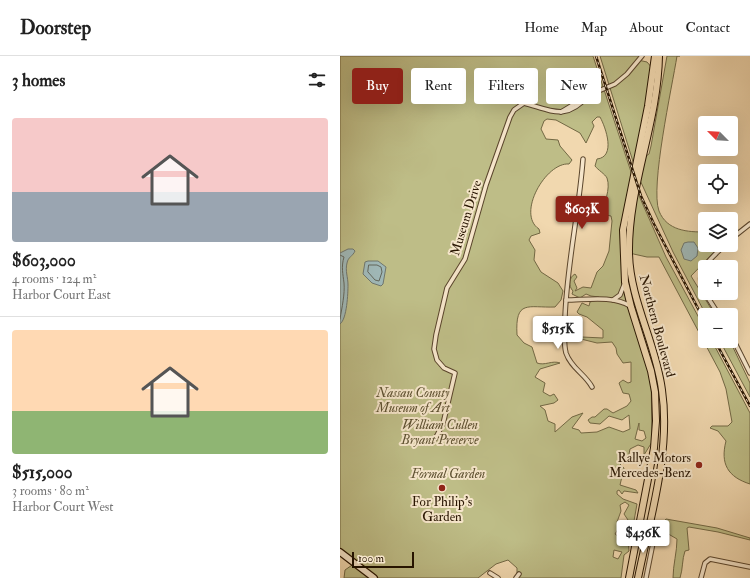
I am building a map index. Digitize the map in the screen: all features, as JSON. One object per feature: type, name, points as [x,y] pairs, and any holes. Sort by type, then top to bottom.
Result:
[{"type":"main road","name":"Northern Boulevard","points":[[629,578],[654,448],[656,421],[654,384],[625,282],[623,254],[625,216],[648,106],[655,56]]},
{"type":"main road","name":"Northern Boulevard","points":[[638,578],[663,449],[665,419],[662,385],[634,293],[629,253],[632,213],[654,104],[659,56]]},
{"type":"main road","points":[[654,448],[663,449]]},
{"type":"main road","points":[[340,552],[374,578]]},
{"type":"street","name":"Museum Drive","points":[[436,440],[443,424],[455,373],[444,368],[437,360],[434,349],[436,335],[447,288],[465,259],[493,164],[510,117],[516,108],[524,103],[560,112],[589,95],[615,84],[627,74],[642,56]]},
{"type":"street","points":[[583,159],[566,300],[564,341],[566,353],[574,366],[587,378],[592,386]]},
{"type":"street","points":[[738,233],[750,224]]},
{"type":"street","points":[[712,260],[719,252]]},
{"type":"street","points":[[612,300],[620,295],[625,282]]},
{"type":"street","points":[[566,300],[612,300],[624,303],[631,307]]},
{"type":"street","points":[[738,348],[750,373]]},
{"type":"street","points":[[646,578],[655,534]]},
{"type":"street","points":[[701,578],[705,563],[710,559],[750,567]]},
{"type":"street","points":[[490,573],[498,578]]},
{"type":"street","points":[[516,578],[519,574]]},
{"type":"green space","name":"William Cullen Bryant Preserve","points":[[340,56],[593,56],[597,68],[546,68],[546,104],[601,104],[601,80],[633,178],[627,204],[624,271],[651,371],[652,442],[644,455],[644,447],[638,445],[630,449],[628,459],[636,462],[623,463],[621,458],[618,462],[624,468],[620,485],[636,490],[638,493],[624,491],[622,494],[619,490],[617,491],[617,494],[623,499],[637,504],[632,532],[628,539],[629,551],[624,555],[621,578],[517,578],[517,568],[508,560],[496,564],[478,578],[344,578],[345,570],[355,563],[340,552]],"holes":[[[597,117],[600,117],[605,128],[608,141],[606,153],[603,157],[597,159],[595,166],[606,176],[608,182],[607,196],[601,214],[611,216],[612,221],[609,251],[603,266],[597,272],[591,288],[583,287],[575,291],[577,288],[574,281],[577,277],[575,274],[571,277],[570,284],[573,291],[572,294],[580,298],[586,294],[599,297],[597,300],[590,302],[589,306],[582,303],[577,312],[587,317],[603,330],[603,338],[582,337],[573,332],[573,327],[569,325],[567,330],[571,333],[569,338],[571,341],[581,339],[597,343],[612,342],[623,363],[631,362],[631,382],[628,383],[623,380],[619,383],[623,393],[629,394],[631,401],[627,406],[613,413],[607,409],[604,409],[595,417],[588,420],[590,423],[600,424],[609,416],[622,420],[629,415],[630,429],[623,432],[609,427],[597,432],[581,433],[579,430],[572,428],[583,413],[572,417],[555,432],[555,424],[548,421],[545,410],[540,406],[554,403],[558,400],[554,394],[550,396],[543,392],[545,383],[535,377],[540,369],[560,363],[537,363],[532,347],[524,343],[517,335],[518,316],[521,311],[525,308],[531,307],[555,307],[561,300],[563,291],[558,283],[541,272],[534,260],[535,250],[529,240],[531,236],[540,233],[539,229],[533,222],[531,212],[532,201],[537,190],[551,171],[560,166],[569,164],[572,160],[560,146],[558,140],[546,139],[541,129],[544,121],[547,119],[556,120],[580,133],[586,143],[594,126],[592,122]],[[639,423],[639,430],[644,431],[646,438],[642,441],[635,439]],[[625,502],[629,505],[624,514],[628,520],[623,526],[625,536],[620,538],[615,534],[620,526],[617,522],[621,511],[620,505]],[[614,550],[622,552],[618,559],[613,557]]]},
{"type":"green space","points":[[600,56],[640,56],[638,60],[647,62],[653,69],[635,168]]},
{"type":"green space","points":[[667,56],[677,56],[659,160],[657,199],[659,211],[667,223],[685,231],[698,232],[698,252],[714,252],[706,260],[698,260],[698,269],[691,276],[698,287],[698,300],[673,252],[639,178],[643,158],[649,154]]},
{"type":"green space","points":[[636,189],[666,257],[698,316],[698,331],[659,257],[647,257],[629,253]]},
{"type":"green space","points":[[698,300],[706,300],[711,308],[702,308]]},
{"type":"green space","points":[[707,348],[716,348],[750,413],[750,484],[736,478],[731,473],[725,463],[724,449],[726,441],[718,431],[710,428],[712,426],[728,426],[732,422],[726,389],[720,372]]},
{"type":"green space","points":[[724,348],[733,348],[750,383],[750,397]]},
{"type":"green space","points":[[666,519],[717,528],[750,538],[750,540],[689,527],[687,528],[689,550],[685,551],[683,557],[680,578],[673,578],[677,539],[658,528]]},
{"type":"water","points":[[694,242],[698,248],[697,256],[691,261],[684,259],[681,250],[684,243]]},
{"type":"water","points":[[348,249],[353,249],[355,251],[348,259],[347,263],[347,306],[340,324],[340,253]]},
{"type":"water","points":[[378,261],[386,267],[383,284],[381,286],[372,283],[363,274],[365,262]]},
{"type":"railway","points":[[596,56],[641,196],[698,309]]},
{"type":"railway","points":[[719,348],[750,406]]},
{"type":"place","name":"Rallye Motors Mercedes-Benz","points":[[699,465]]},
{"type":"place","name":"For Philip's Garden","points":[[442,488]]},
{"type":"park label","name":"Nassau County Museum of Art","points":[[413,400]]},
{"type":"park label","name":"Formal Garden","points":[[448,474]]}]
